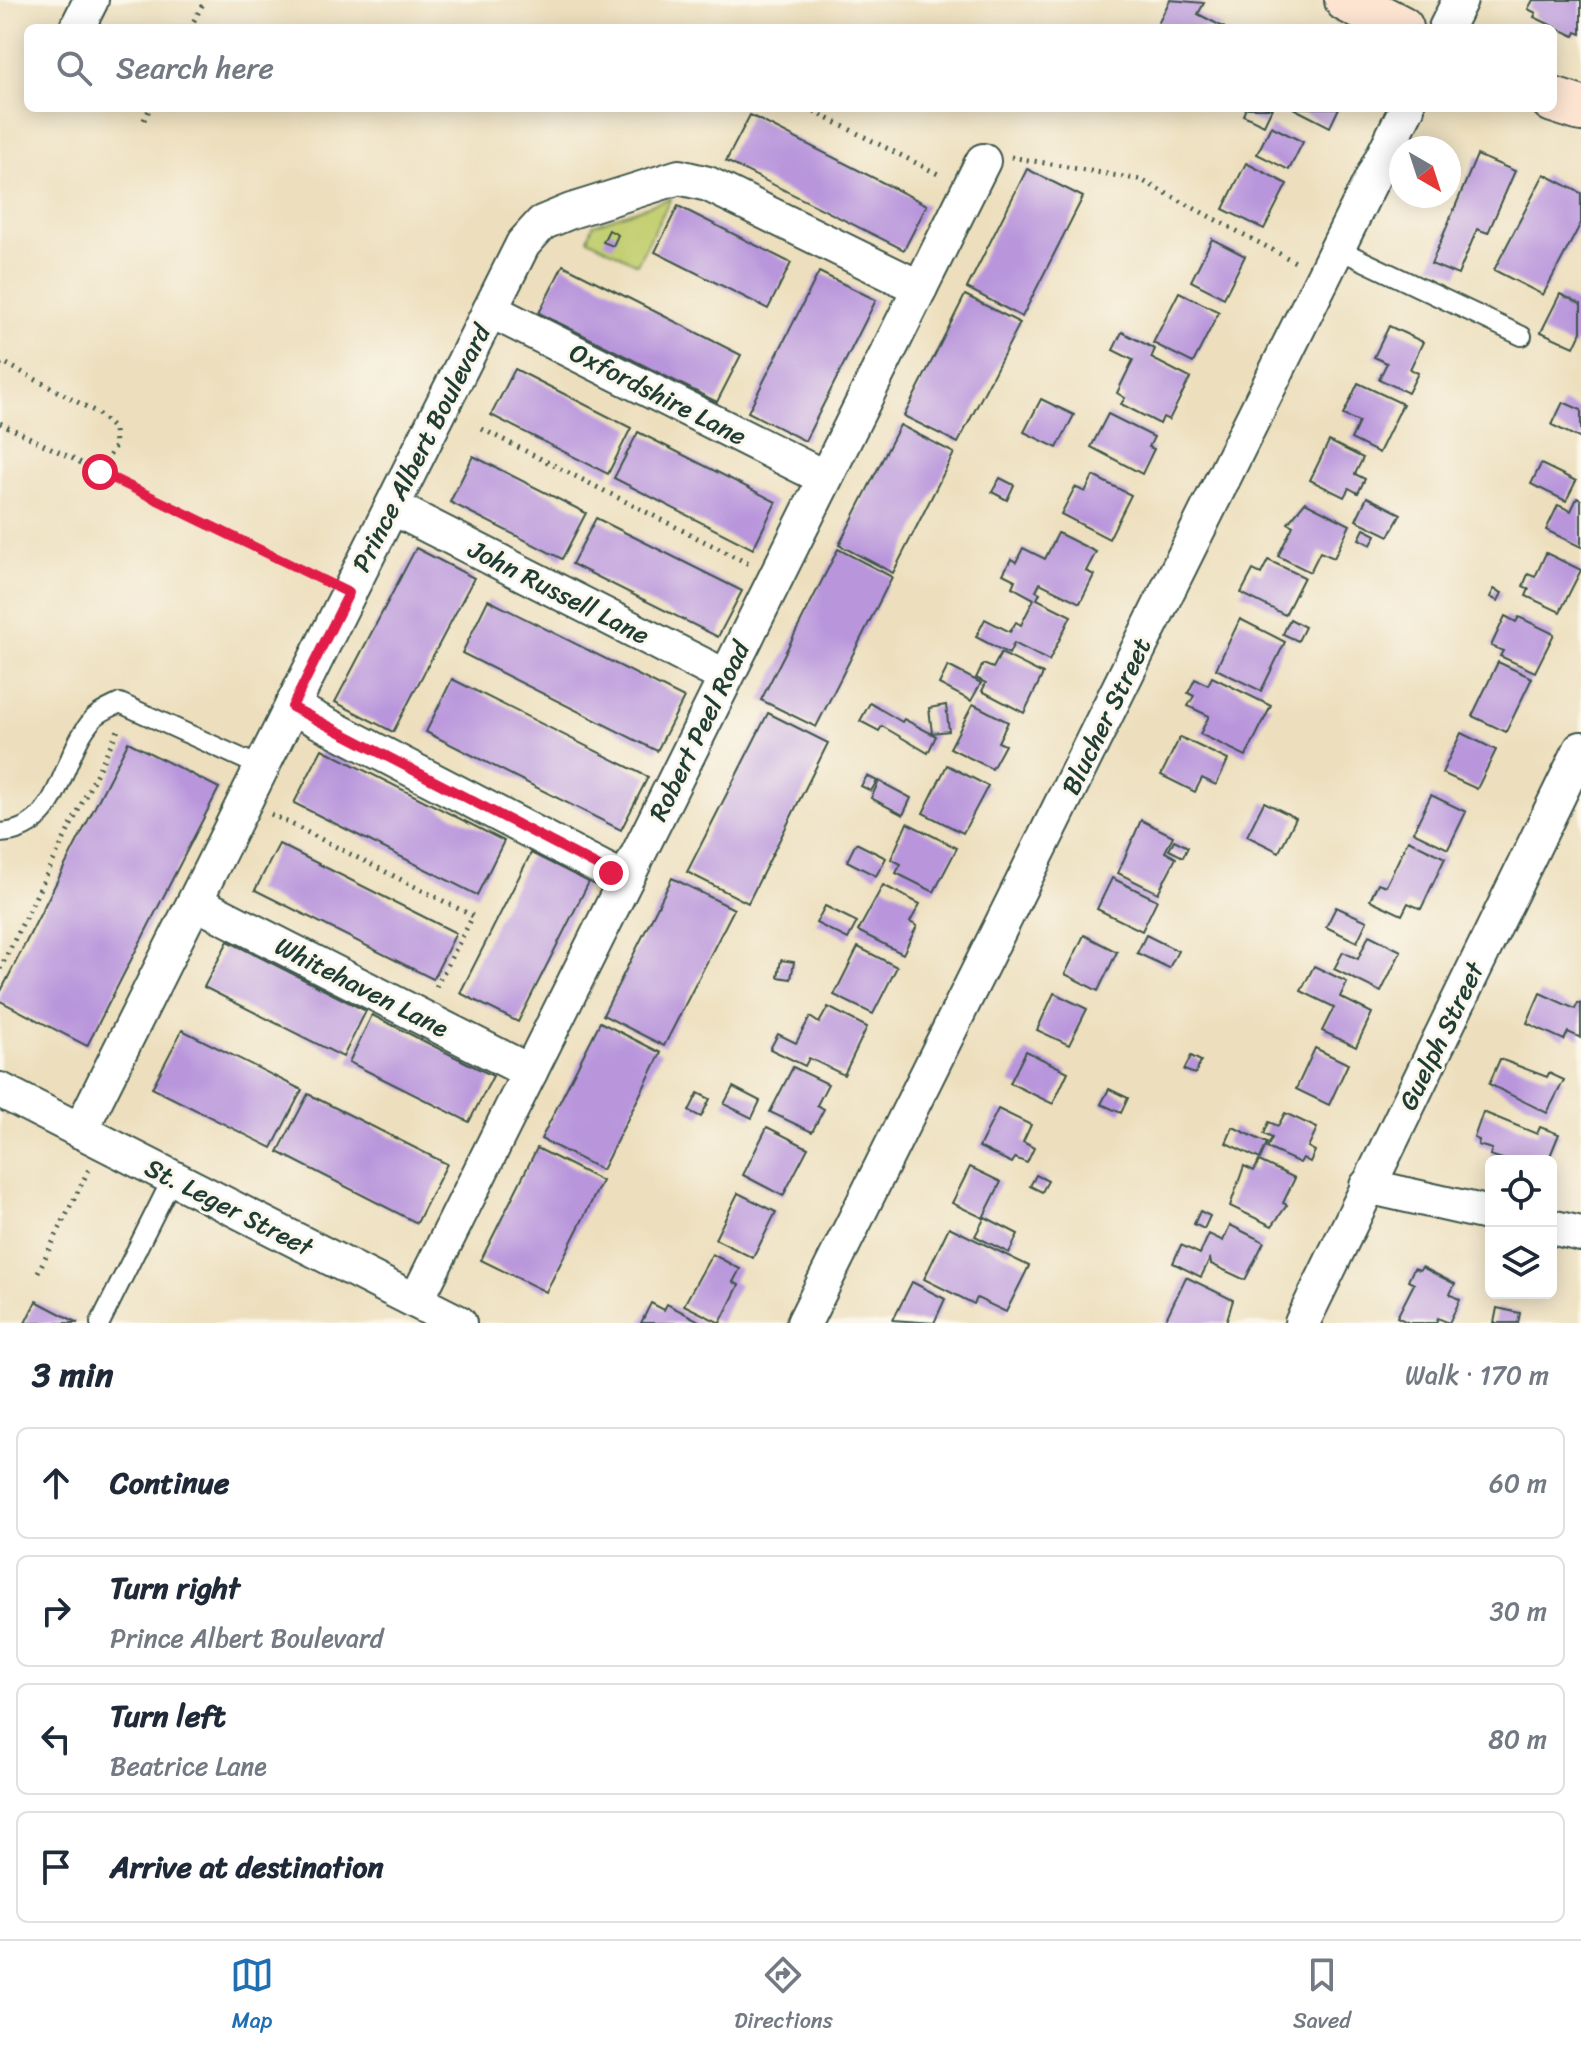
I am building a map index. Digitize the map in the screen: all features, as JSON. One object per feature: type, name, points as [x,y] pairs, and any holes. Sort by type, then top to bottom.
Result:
[{"type":"street","points":[[79,24],[91,0]]},
{"type":"street","points":[[1347,0],[1393,24]]},
{"type":"street","points":[[1448,24],[1460,0]]},
{"type":"street","points":[[1557,101],[1581,109]]},
{"type":"street","name":"Blucher Street","points":[[804,1323],[1405,112]]},
{"type":"street","name":"Robert Peel Road","points":[[416,1301],[983,161]]},
{"type":"street","name":"Prince Albert Boulevard","points":[[91,1137],[195,902],[261,767],[523,244],[542,223],[679,177],[708,184],[920,288]]},
{"type":"street","name":"Oxfordshire Lane","points":[[490,310],[825,478]]},
{"type":"street","name":"John Russell Lane","points":[[392,507],[726,677]]},
{"type":"street","points":[[292,707],[625,880]]},
{"type":"street","name":"Guelph Street","points":[[1302,1323],[1367,1186],[1567,814],[1581,749]]},
{"type":"street","name":"Whitehaven Lane","points":[[195,902],[530,1072]]},
{"type":"street","name":"St. Leger Street","points":[[0,1090],[459,1323]]},
{"type":"street","points":[[1367,1186],[1485,1213]]},
{"type":"street","points":[[1557,1228],[1581,1234]]},
{"type":"lane","points":[[1331,263],[1522,336]]},
{"type":"lane","points":[[0,833],[21,832],[40,818],[94,718],[120,703],[261,767]]},
{"type":"lane","points":[[100,1323],[172,1179]]},
{"type":"path","points":[[192,24],[205,0]]},
{"type":"path","points":[[144,120],[148,112]]},
{"type":"path","points":[[815,112],[948,179]]},
{"type":"path","points":[[983,161],[1005,156],[1141,180],[1331,263]]},
{"type":"path","points":[[0,364],[3,362],[96,412],[114,429],[115,446],[100,472]]},
{"type":"path","points":[[0,423],[349,593]]},
{"type":"path","points":[[482,429],[763,571]]},
{"type":"path","points":[[0,969],[129,707]]},
{"type":"path","points":[[245,801],[473,916],[421,1017]]},
{"type":"path","points":[[38,1272],[91,1137]]},
{"type":"green space","points":[[671,198],[637,264],[588,239],[593,225]]},
{"type":"building","points":[[1170,0],[1204,3],[1198,14],[1217,24],[1158,24]]},
{"type":"building","points":[[1533,0],[1581,0],[1581,34],[1576,32],[1574,36],[1557,28],[1557,24],[1549,24],[1534,17],[1536,13],[1528,9]]},
{"type":"building","points":[[1244,112],[1270,112],[1264,125],[1243,115]]},
{"type":"building","points":[[1301,112],[1337,112],[1330,127]]},
{"type":"building","points":[[750,115],[927,205],[904,250],[726,161]]},
{"type":"building","points":[[1271,126],[1303,142],[1289,170],[1257,154]]},
{"type":"building","points":[[1477,155],[1515,171],[1488,233],[1477,229],[1458,275],[1431,264],[1455,208],[1461,208],[1461,193]]},
{"type":"building","points":[[1246,163],[1287,184],[1264,229],[1223,209]]},
{"type":"building","points":[[1027,169],[1083,197],[1022,317],[967,288]]},
{"type":"building","points":[[1544,174],[1581,193],[1581,223],[1543,295],[1494,270]]},
{"type":"building","points":[[678,206],[791,263],[768,309],[655,252]]},
{"type":"building","points":[[609,230],[618,235],[613,246],[603,242]]},
{"type":"building","points":[[1212,239],[1245,256],[1224,298],[1191,281]]},
{"type":"building","points":[[563,265],[741,355],[717,402],[539,313]]},
{"type":"building","points":[[819,272],[876,300],[805,441],[748,412]]},
{"type":"building","points":[[1179,292],[1219,312],[1193,363],[1153,343]]},
{"type":"building","points":[[1560,294],[1581,304],[1581,332],[1574,347],[1541,332]]},
{"type":"building","points":[[965,295],[1020,323],[958,443],[904,416]]},
{"type":"building","points":[[1389,326],[1423,342],[1410,369],[1418,373],[1408,393],[1379,379],[1387,363],[1374,357]]},
{"type":"building","points":[[1122,332],[1155,349],[1151,358],[1190,378],[1169,420],[1163,417],[1160,424],[1121,404],[1125,398],[1117,393],[1133,360],[1113,350]]},
{"type":"building","points":[[515,369],[631,428],[608,474],[491,415]]},
{"type":"building","points":[[1358,383],[1403,404],[1379,453],[1351,439],[1359,422],[1343,415]]},
{"type":"building","points":[[1041,399],[1074,415],[1057,448],[1024,432]]},
{"type":"building","points":[[1563,402],[1581,410],[1581,439],[1552,425]]},
{"type":"building","points":[[1108,414],[1154,437],[1149,447],[1154,449],[1142,474],[1091,447]]},
{"type":"building","points":[[900,425],[954,453],[893,573],[839,545]]},
{"type":"building","points":[[638,432],[776,502],[753,549],[614,478]]},
{"type":"building","points":[[1329,441],[1363,458],[1355,474],[1365,479],[1358,493],[1349,488],[1344,497],[1310,480]]},
{"type":"building","points":[[473,456],[586,513],[562,559],[450,502]]},
{"type":"building","points":[[1541,464],[1576,481],[1566,501],[1531,484]]},
{"type":"building","points":[[1093,476],[1131,495],[1109,539],[1061,514],[1075,487],[1085,492]]},
{"type":"building","points":[[1000,478],[1014,485],[1007,500],[992,492]]},
{"type":"building","points":[[1367,497],[1401,514],[1389,536],[1356,520]]},
{"type":"building","points":[[1577,498],[1581,500],[1581,547],[1546,530],[1558,505],[1571,511]]},
{"type":"building","points":[[1305,502],[1350,525],[1334,558],[1320,552],[1310,572],[1278,556],[1293,526],[1288,523]]},
{"type":"building","points":[[596,518],[742,591],[718,637],[572,564]]},
{"type":"building","points":[[1364,529],[1376,535],[1371,545],[1359,539]]},
{"type":"building","points":[[1058,533],[1096,552],[1086,571],[1094,575],[1080,603],[1040,583],[1036,591],[1040,593],[1037,599],[1071,616],[1049,661],[1014,643],[1009,654],[976,637],[985,619],[1010,632],[1016,622],[1021,625],[1034,599],[1012,587],[1015,580],[1003,574],[1011,559],[1016,562],[1023,548],[1045,559]]},
{"type":"building","points":[[416,548],[474,578],[393,732],[335,702]]},
{"type":"building","points":[[838,549],[892,577],[816,727],[761,700]]},
{"type":"building","points":[[1546,553],[1581,570],[1560,612],[1526,596],[1529,589],[1523,586],[1528,574],[1535,577]]},
{"type":"building","points":[[1268,560],[1304,577],[1285,615],[1241,593],[1253,570],[1261,574]]},
{"type":"building","points":[[1494,589],[1502,593],[1498,601],[1490,597]]},
{"type":"building","points":[[488,600],[684,698],[657,751],[462,653]]},
{"type":"building","points":[[1505,616],[1516,622],[1519,617],[1554,634],[1535,672],[1500,656],[1503,651],[1491,646]]},
{"type":"building","points":[[1240,619],[1285,642],[1261,691],[1216,669]]},
{"type":"building","points":[[1290,619],[1305,627],[1298,641],[1283,634]]},
{"type":"building","points":[[1001,653],[1043,674],[1024,713],[982,691],[986,683],[976,678],[983,664],[993,668]]},
{"type":"building","points":[[1498,662],[1532,678],[1506,732],[1472,716]]},
{"type":"building","points":[[948,666],[981,683],[971,701],[939,684]]},
{"type":"building","points":[[1212,677],[1271,706],[1246,756],[1200,734],[1209,716],[1188,706],[1194,696],[1188,693],[1195,679],[1208,685]]},
{"type":"building","points":[[452,679],[648,777],[621,830],[426,732]]},
{"type":"building","points":[[870,703],[902,722],[904,719],[936,736],[928,753],[882,726],[879,731],[860,721]]},
{"type":"building","points":[[973,704],[1008,722],[998,742],[1005,745],[992,769],[950,748]]},
{"type":"building","points":[[946,705],[949,731],[932,733],[929,708]]},
{"type":"building","points":[[768,713],[828,743],[748,903],[687,872]]},
{"type":"building","points":[[1461,733],[1496,750],[1477,789],[1442,773]]},
{"type":"building","points":[[1180,737],[1228,760],[1216,785],[1202,778],[1195,792],[1161,775]]},
{"type":"building","points":[[128,742],[219,788],[87,1046],[0,1001],[0,993]]},
{"type":"building","points":[[322,749],[504,841],[477,895],[294,803]]},
{"type":"building","points":[[947,765],[988,786],[963,833],[923,813]]},
{"type":"building","points":[[867,776],[877,781],[871,791],[861,786]]},
{"type":"building","points":[[879,781],[911,798],[903,815],[871,798]]},
{"type":"building","points":[[1431,795],[1466,812],[1448,849],[1413,832]]},
{"type":"building","points":[[1264,802],[1296,818],[1279,852],[1247,836]]},
{"type":"building","points":[[1141,820],[1173,836],[1165,852],[1176,858],[1158,893],[1118,873]]},
{"type":"building","points":[[907,823],[957,848],[934,892],[896,873],[901,864],[891,859]]},
{"type":"building","points":[[1174,840],[1188,847],[1183,857],[1169,850]]},
{"type":"building","points":[[1408,840],[1445,858],[1421,909],[1408,903],[1402,915],[1370,900],[1378,883],[1386,886]]},
{"type":"building","points":[[856,843],[886,858],[876,876],[847,861]]},
{"type":"building","points":[[279,844],[456,933],[433,979],[255,890]]},
{"type":"building","points":[[531,853],[589,882],[518,1022],[460,993]]},
{"type":"building","points":[[672,878],[734,909],[664,1046],[603,1015]]},
{"type":"building","points":[[1112,878],[1157,900],[1142,931],[1097,909]]},
{"type":"building","points":[[883,885],[920,904],[910,922],[917,926],[903,954],[858,931]]},
{"type":"building","points":[[825,906],[857,922],[848,939],[816,923]]},
{"type":"building","points":[[1336,907],[1367,921],[1357,942],[1326,927]]},
{"type":"building","points":[[1084,935],[1117,952],[1098,991],[1065,974]]},
{"type":"building","points":[[1146,935],[1178,951],[1169,968],[1137,953]]},
{"type":"building","points":[[1369,935],[1401,951],[1381,992],[1334,969],[1343,952],[1358,959]]},
{"type":"building","points":[[228,941],[366,1011],[343,1057],[204,987]]},
{"type":"building","points":[[858,947],[897,967],[873,1014],[834,995]]},
{"type":"building","points":[[781,960],[794,962],[791,979],[778,977]]},
{"type":"building","points":[[1314,966],[1347,982],[1340,997],[1372,1013],[1356,1047],[1322,1031],[1334,1007],[1301,991]]},
{"type":"building","points":[[1054,993],[1087,1009],[1069,1045],[1037,1030]]},
{"type":"building","points":[[1540,993],[1575,1009],[1578,1003],[1581,1004],[1581,1038],[1568,1032],[1564,1040],[1527,1023]]},
{"type":"building","points":[[828,1007],[867,1027],[844,1075],[809,1058],[805,1066],[770,1049],[778,1034],[796,1043],[810,1017],[819,1023]]},
{"type":"building","points":[[372,1015],[493,1076],[469,1122],[349,1062]]},
{"type":"building","points":[[600,1022],[661,1053],[602,1170],[541,1139]]},
{"type":"building","points":[[182,1030],[302,1090],[272,1148],[152,1088]]},
{"type":"building","points":[[1315,1048],[1348,1064],[1329,1105],[1296,1089]]},
{"type":"building","points":[[1026,1051],[1068,1072],[1053,1104],[1010,1083]]},
{"type":"building","points":[[1191,1056],[1201,1061],[1195,1074],[1184,1070]]},
{"type":"building","points":[[1500,1059],[1547,1077],[1549,1073],[1564,1080],[1547,1113],[1489,1084]]},
{"type":"building","points":[[793,1067],[828,1084],[817,1105],[824,1109],[812,1132],[770,1112]]},
{"type":"building","points":[[733,1087],[760,1101],[752,1118],[724,1104]]},
{"type":"building","points":[[1109,1089],[1128,1098],[1121,1113],[1101,1104]]},
{"type":"building","points":[[698,1093],[710,1099],[701,1117],[689,1111]]},
{"type":"building","points":[[308,1094],[447,1164],[417,1223],[278,1152]]},
{"type":"building","points":[[998,1109],[1031,1125],[1023,1142],[1034,1148],[1027,1163],[1015,1158],[1012,1163],[979,1147]]},
{"type":"building","points":[[1483,1112],[1537,1134],[1540,1127],[1559,1134],[1550,1155],[1490,1155],[1492,1149],[1478,1145],[1479,1140],[1474,1138]]},
{"type":"building","points":[[1285,1113],[1317,1128],[1308,1147],[1315,1151],[1310,1162],[1303,1158],[1300,1163],[1267,1148],[1272,1138],[1264,1134],[1269,1122],[1278,1126]]},
{"type":"building","points":[[767,1127],[808,1148],[783,1196],[743,1175]]},
{"type":"building","points":[[1233,1127],[1267,1143],[1260,1159],[1226,1143]]},
{"type":"building","points":[[537,1148],[602,1181],[546,1292],[481,1260]]},
{"type":"building","points":[[1259,1161],[1295,1178],[1283,1203],[1287,1205],[1272,1226],[1230,1206],[1244,1166],[1254,1171]]},
{"type":"building","points":[[970,1167],[1001,1182],[983,1218],[952,1203]]},
{"type":"building","points":[[1036,1175],[1048,1181],[1042,1192],[1030,1186]]},
{"type":"building","points":[[738,1193],[776,1212],[753,1258],[715,1239]]},
{"type":"building","points":[[1200,1211],[1210,1216],[1204,1229],[1194,1224]]},
{"type":"building","points":[[985,1217],[1018,1234],[1009,1253],[975,1236]]},
{"type":"building","points":[[1230,1225],[1264,1242],[1245,1280],[1211,1264],[1210,1259],[1201,1277],[1173,1263],[1181,1245],[1200,1254],[1209,1234],[1223,1241]]},
{"type":"building","points":[[949,1227],[1029,1266],[1006,1312],[977,1298],[974,1304],[924,1279]]},
{"type":"building","points":[[712,1254],[740,1269],[733,1282],[739,1285],[720,1323],[684,1305]]},
{"type":"building","points":[[1422,1267],[1455,1284],[1450,1294],[1460,1300],[1449,1323],[1438,1318],[1436,1323],[1409,1323],[1397,1317],[1414,1284],[1408,1281],[1414,1268],[1420,1270]]},
{"type":"building","points":[[1186,1277],[1233,1300],[1226,1323],[1164,1323]]},
{"type":"building","points":[[912,1282],[945,1299],[934,1323],[893,1320]]},
{"type":"building","points":[[36,1301],[78,1323],[25,1323]]},
{"type":"building","points":[[651,1303],[664,1310],[667,1304],[703,1323],[641,1323]]},
{"type":"building","points":[[1497,1308],[1520,1313],[1518,1323],[1494,1323]]},
{"type":"route","points":[[100,472],[349,593],[292,707],[611,873]]}]
